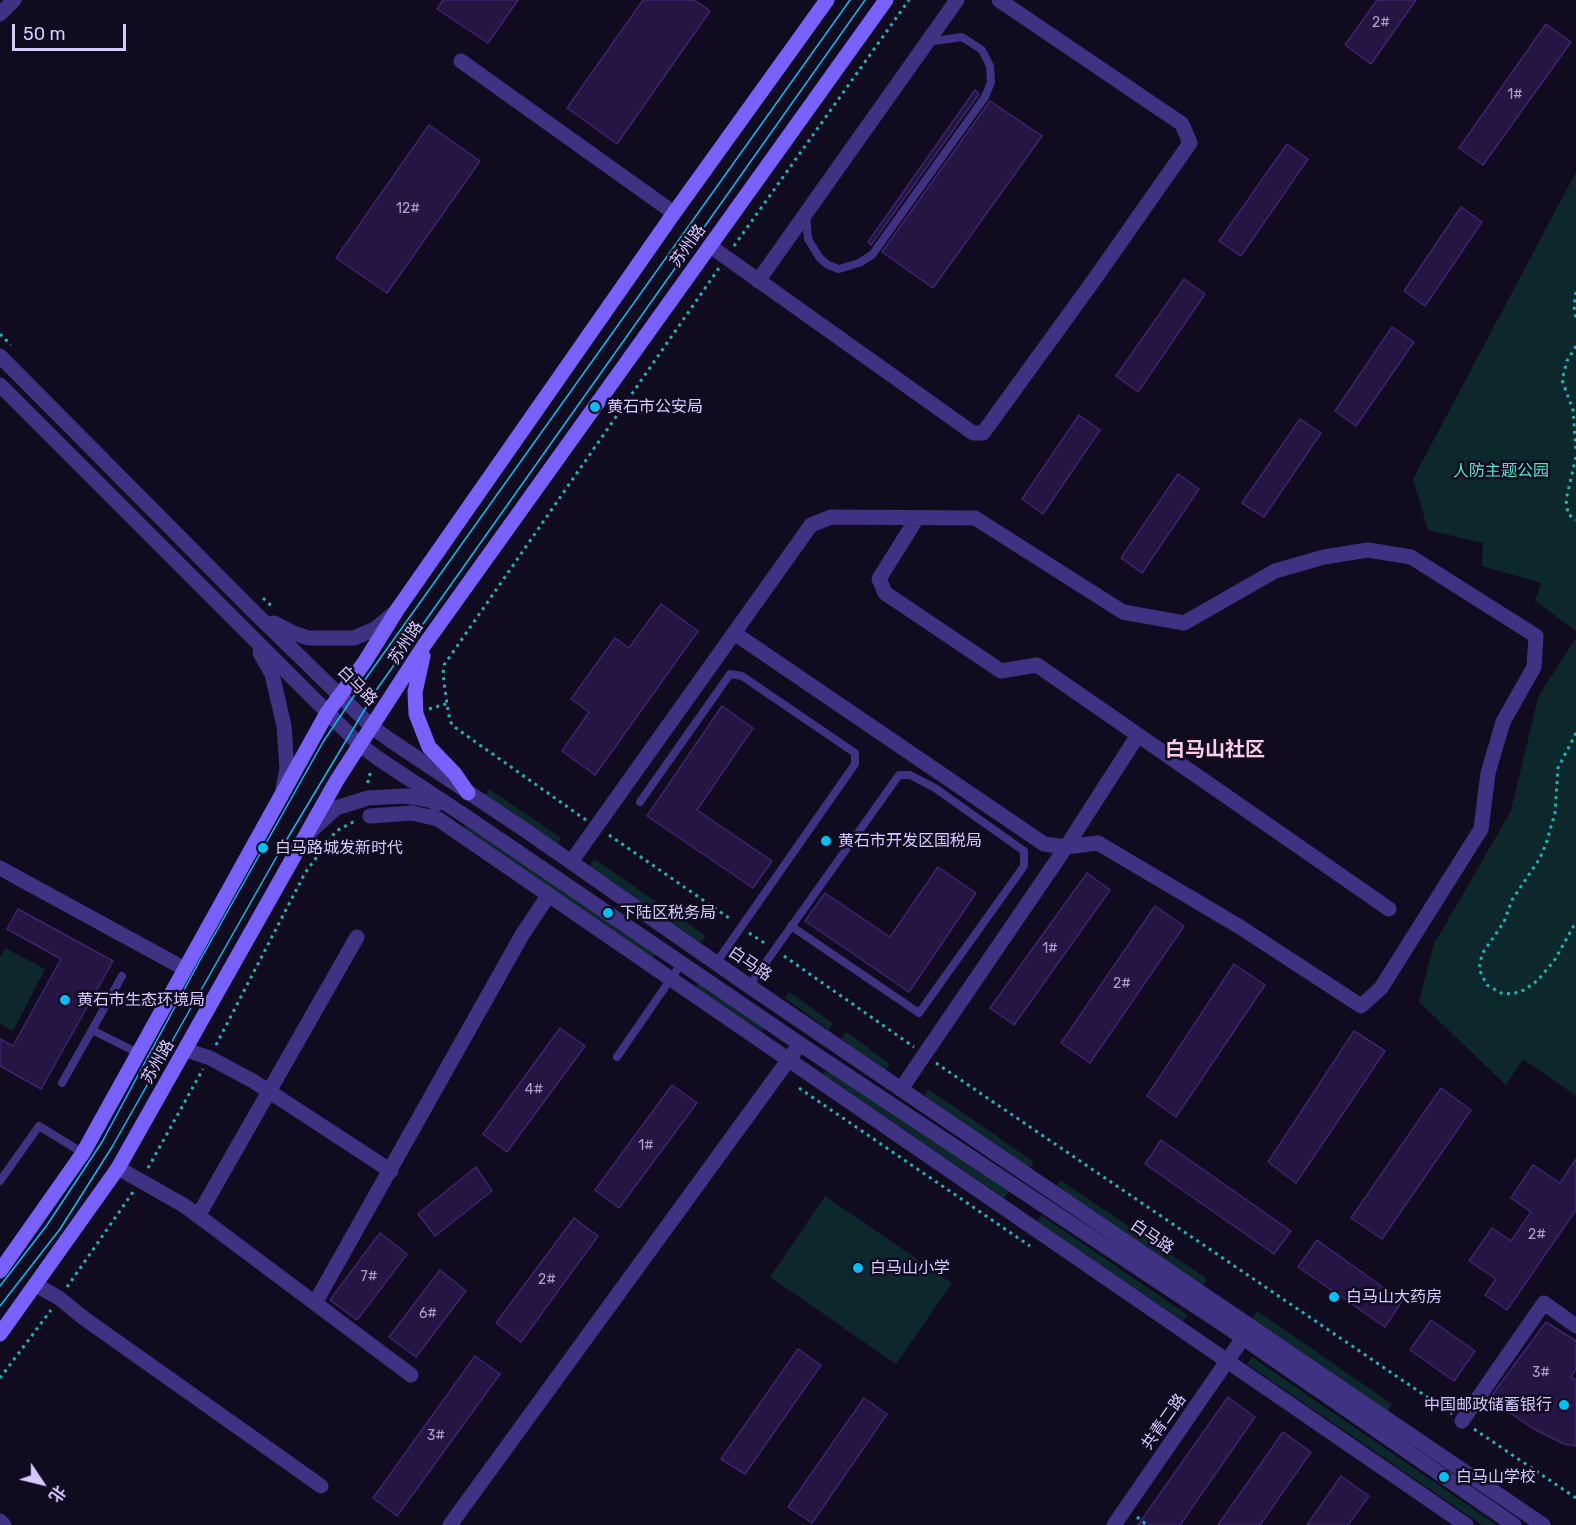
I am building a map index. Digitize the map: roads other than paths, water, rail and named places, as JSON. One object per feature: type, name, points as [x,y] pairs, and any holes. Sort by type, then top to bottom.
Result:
[{"type":"main road","name":"苏州路","points":[[0,1270],[83,1153],[327,713],[341,696],[398,610],[674,213],[827,0]]},
{"type":"main road","name":"苏州路","points":[[0,1334],[118,1168],[186,1050],[289,861],[307,835],[337,780],[425,644],[886,0]]},
{"type":"main road","points":[[425,644],[415,692],[416,714],[429,747],[455,774],[468,793]]},
{"type":"street","points":[[0,14],[14,0]]},
{"type":"street","points":[[758,281],[957,0]]},
{"type":"street","points":[[710,246],[973,433],[983,433],[1190,143],[1182,124],[999,0]]},
{"type":"street","points":[[461,62],[674,213]]},
{"type":"street","name":"白马路","points":[[0,356],[252,610],[372,727],[1543,1525]]},
{"type":"street","name":"白马路","points":[[0,385],[327,713],[378,759],[800,1044],[1243,1338],[1514,1525]]},
{"type":"street","points":[[571,862],[734,633],[811,525],[831,517],[975,518],[1123,612],[1184,623],[1275,571],[1324,557],[1368,550],[1411,557],[1536,636],[1534,667],[1503,722],[1488,773],[1481,830],[1381,988],[1361,1006],[1240,927],[1098,843],[1066,847],[1044,844],[734,633]]},
{"type":"street","points":[[916,518],[879,579],[885,592],[1001,671],[1037,664],[1389,909]]},
{"type":"street","points":[[252,610],[291,632],[309,638],[354,638],[375,629],[398,610]]},
{"type":"street","points":[[238,624],[257,648],[272,674],[284,726],[287,769],[279,802]]},
{"type":"street","points":[[901,1089],[1066,847],[1138,735]]},
{"type":"street","points":[[307,835],[336,808],[368,798],[387,796],[429,800],[471,820]]},
{"type":"street","points":[[370,816],[412,813],[438,819],[1466,1525]]},
{"type":"street","points":[[0,868],[185,969]]},
{"type":"street","points":[[315,1303],[391,1172],[522,935],[548,896]]},
{"type":"street","points":[[198,1216],[357,937]]},
{"type":"street","points":[[450,1525],[800,1044]]},
{"type":"street","points":[[186,1050],[210,1058],[270,1092],[391,1172]]},
{"type":"street","points":[[118,1168],[142,1180],[198,1216],[411,1375]]},
{"type":"street","points":[[36,1285],[59,1298],[85,1319],[321,1486]]},
{"type":"street","points":[[1462,1421],[1544,1303],[1576,1326]]},
{"type":"street","name":"共青二路","points":[[1114,1525],[1243,1338]]},
{"type":"street","points":[[0,1521],[4,1525]]},
{"type":"lane","points":[[806,213],[808,239],[819,257],[828,264],[839,269],[859,263],[872,255],[985,97],[991,82],[990,66],[982,50],[962,37],[927,42]]},
{"type":"lane","points":[[640,802],[730,674],[742,676],[855,753],[855,764],[716,963]]},
{"type":"lane","points":[[749,986],[899,775],[910,775],[935,788],[1024,850],[1024,866],[919,1013],[791,927]]},
{"type":"lane","points":[[617,1057],[681,964]]},
{"type":"lane","points":[[62,1083],[122,976]]},
{"type":"lane","points":[[92,1030],[138,1053]]},
{"type":"lane","points":[[0,1181],[39,1126],[83,1153]]},
{"type":"tram line","points":[[0,1286],[47,1225],[102,1142],[199,962],[323,742],[364,681],[850,0]]},
{"type":"tram line","points":[[0,1306],[60,1229],[112,1147],[281,849],[377,689],[865,0]]},
{"type":"place","name":"黄石市公安局","points":[[595,407]]},
{"type":"place","name":"黄石市开发区国税局","points":[[826,841]]},
{"type":"place","name":"白马路城发新时代","points":[[263,848]]},
{"type":"place","name":"下陆区税务局","points":[[608,913]]},
{"type":"place","name":"黄石市生态环境局","points":[[65,1000]]},
{"type":"place","name":"白马山小学","points":[[858,1268]]},
{"type":"place","name":"白马山大药房","points":[[1334,1297]]},
{"type":"place","name":"中国邮政储蓄银行","points":[[1564,1405]]},
{"type":"place","name":"白马山学校","points":[[1444,1477]]},
{"type":"district","name":"白马山社区","points":[[1215,750]]},
{"type":"park label","name":"人防主题公园","points":[[1501,471]]}]
